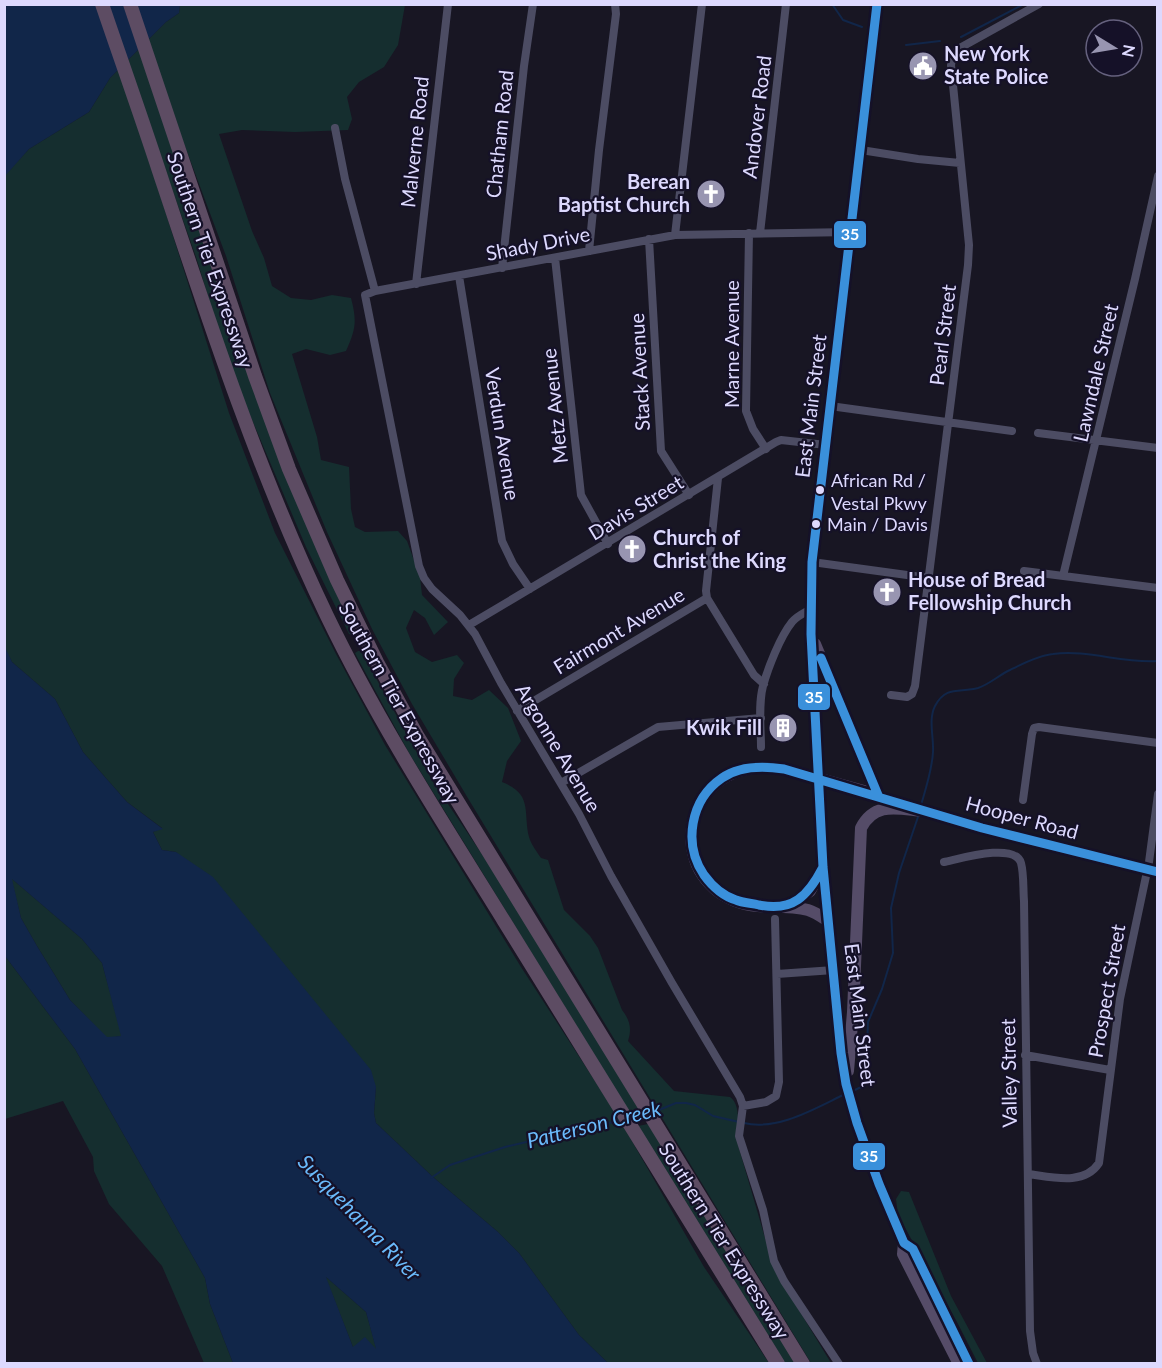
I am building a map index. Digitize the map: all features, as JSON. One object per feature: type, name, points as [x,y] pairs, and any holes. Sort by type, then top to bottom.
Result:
[{"type":"highway","name":"Southern Tier Expressway","points":[[102,4],[258,460],[329,621],[389,733],[778,1364]]},
{"type":"highway","name":"Southern Tier Expressway","points":[[130,4],[251,364],[285,458],[342,590],[377,662],[418,737],[803,1364]]},
{"type":"main road","name":"East Main Street","points":[[877,4],[812,561],[811,634],[823,867],[841,1053],[846,1084],[857,1123],[904,1243]]},
{"type":"main road","points":[[811,634],[878,795]]},
{"type":"main road","points":[[828,921],[809,910],[744,904],[726,897],[713,888],[704,878],[695,859],[692,821],[700,803],[712,787],[730,774],[749,768],[773,767],[788,770],[878,795]]},
{"type":"main road","points":[[846,1084],[851,1054],[861,828],[867,817],[878,810],[896,805],[924,811]]},
{"type":"main road","points":[[786,907],[810,891],[823,867]]},
{"type":"main road","points":[[959,1364],[903,1254],[904,1243],[913,1249],[969,1364]]},
{"type":"street","name":"Malverne Road","points":[[416,284],[448,4]]},
{"type":"street","name":"Chatham Road","points":[[502,268],[533,4]]},
{"type":"street","points":[[589,251],[616,14],[615,4]]},
{"type":"street","points":[[675,235],[702,4]]},
{"type":"street","name":"Andover Road","points":[[760,233],[786,4]]},
{"type":"street","name":"Pearl Street","points":[[891,695],[907,696],[912,694],[915,686],[968,266],[969,245],[951,65],[953,55],[1039,4]]},
{"type":"street","points":[[335,128],[345,179],[375,291]]},
{"type":"street","points":[[861,150],[960,163]]},
{"type":"street","name":"Lawndale Street","points":[[1064,576],[1158,176]]},
{"type":"street","name":"Shady Drive","points":[[375,291],[675,235],[851,232]]},
{"type":"street","name":"Marne Avenue","points":[[749,233],[746,411],[749,423],[766,449]]},
{"type":"street","name":"Stack Avenue","points":[[649,239],[661,452],[689,495]]},
{"type":"street","name":"Metz Avenue","points":[[555,258],[581,495],[608,544]]},
{"type":"street","name":"Verdun Avenue","points":[[459,276],[502,541],[513,564],[530,590]]},
{"type":"street","name":"Argonne Avenue","points":[[375,291],[365,295],[419,566],[424,578],[432,589],[469,625],[579,814],[610,876],[743,1106]]},
{"type":"street","points":[[830,406],[1012,431]]},
{"type":"street","points":[[1038,434],[1158,448]]},
{"type":"street","name":"Davis Street","points":[[469,625],[781,440],[826,445]]},
{"type":"street","points":[[718,478],[705,591],[754,675],[764,684]]},
{"type":"street","points":[[812,561],[929,578]]},
{"type":"street","points":[[1024,571],[1158,588]]},
{"type":"street","name":"Fairmont Avenue","points":[[517,711],[707,598]]},
{"type":"street","points":[[761,747],[764,684],[792,622],[797,616],[811,609]]},
{"type":"street","points":[[561,783],[658,727],[761,718]]},
{"type":"street","points":[[1023,800],[1034,728],[1158,743]]},
{"type":"street","name":"Prospect Street","points":[[1025,1055],[1110,1070],[1120,999],[1147,869],[1158,794]]},
{"type":"street","points":[[878,795],[896,805]]},
{"type":"street","name":"Hooper Road","points":[[924,811],[1158,872]]},
{"type":"street","name":"Valley Street","points":[[944,862],[991,852],[1014,855],[1021,862],[1024,901],[1030,1331],[1037,1364]]},
{"type":"street","points":[[775,919],[779,1082],[776,1096],[766,1102],[743,1106],[740,1136],[763,1210],[774,1261],[784,1281],[839,1364]]},
{"type":"street","points":[[777,974],[834,970]]},
{"type":"street","points":[[1028,1174],[1068,1178],[1083,1177],[1094,1170],[1101,1156],[1109,1098],[1110,1070]]},
{"type":"green space","points":[[180,5],[405,5],[398,45],[384,67],[359,82],[347,97],[352,119],[348,130],[295,132],[242,130],[219,134],[272,286],[291,298],[311,300],[332,295],[351,298],[354,325],[346,351],[330,355],[306,349],[292,354],[317,437],[321,460],[349,467],[351,509],[355,527],[365,532],[398,531],[407,541],[420,577],[422,595],[448,622],[434,635],[425,618],[414,610],[406,628],[415,652],[432,662],[457,655],[464,663],[454,679],[453,696],[472,700],[489,690],[508,708],[521,741],[507,761],[502,782],[512,787],[523,798],[530,840],[541,858],[548,860],[564,910],[590,936],[598,948],[622,1010],[627,1017],[630,1029],[628,1041],[674,1091],[730,1097],[734,1101],[738,1112],[738,1145],[774,1269],[831,1363],[811,1363],[469,800],[412,704],[372,629],[327,532],[270,393],[226,256],[146,42],[166,22],[179,13]]},
{"type":"green space","points":[[141,47],[173,149],[356,631],[354,636],[349,634],[306,547],[230,368],[196,257],[127,61]]},
{"type":"green space","points":[[120,68],[229,413],[275,533],[385,745],[521,967],[617,1115],[704,1267],[769,1363],[608,1363],[579,1335],[519,1253],[376,1123],[374,1113],[376,1087],[176,852],[162,850],[153,832],[162,828],[127,802],[83,752],[55,699],[12,662],[4,647],[4,176],[29,149],[89,112],[110,78]]},
{"type":"green space","points":[[361,651],[433,782],[492,869],[641,1111],[630,1113],[409,753],[355,653]]},
{"type":"green space","points":[[11,878],[82,939],[102,963],[122,1036],[107,1038],[70,1000],[21,918]]},
{"type":"green space","points":[[5,956],[75,1049],[205,1278],[210,1304],[233,1363],[204,1363],[162,1266],[109,1204],[94,1171],[93,1157],[63,1101],[5,1119]]},
{"type":"green space","points":[[648,1124],[797,1363],[782,1363],[638,1126]]},
{"type":"green space","points":[[901,1191],[909,1192],[951,1296],[987,1363],[978,1363],[898,1215],[896,1199]]},
{"type":"green space","points":[[325,1276],[366,1312],[377,1351],[353,1347]]},
{"type":"water","points":[[5,5],[180,5],[179,13],[166,22],[110,78],[89,112],[29,149],[5,176]]},
{"type":"water","name":"Susquehanna River","points":[[5,647],[12,662],[55,699],[83,752],[127,802],[163,829],[153,832],[162,850],[176,852],[213,877],[371,1070],[376,1087],[374,1113],[376,1123],[519,1253],[579,1335],[608,1363],[233,1363],[210,1304],[205,1278],[75,1049],[5,956]],"holes":[[[12,879],[82,939],[102,963],[121,1036],[107,1037],[70,1000],[21,918]],[[326,1277],[366,1312],[376,1349],[365,1337],[353,1347]]]},
{"type":"waterway","points":[[832,4],[843,20],[862,27]]},
{"type":"waterway","points":[[961,37],[1024,4]]},
{"type":"waterway","points":[[906,45],[940,41]]},
{"type":"waterway","name":"Patterson Creek","points":[[921,805],[932,759],[933,711],[939,699],[944,695],[949,692],[978,688],[1020,665],[1048,655],[1079,653],[1158,661]]},
{"type":"waterway","name":"Patterson Creek","points":[[851,1092],[861,1087],[866,1075],[868,1022],[882,989],[893,953],[891,908],[899,873],[919,814]]},
{"type":"waterway","name":"Patterson Creek","points":[[744,1123],[757,1125],[782,1121],[808,1112],[843,1095]]},
{"type":"waterway","name":"Patterson Creek","points":[[654,1112],[676,1103],[686,1103],[695,1105],[713,1116],[739,1122]]},
{"type":"waterway","name":"Patterson Creek","points":[[630,1118],[645,1114]]},
{"type":"waterway","name":"Patterson Creek","points":[[431,1178],[450,1165],[505,1147],[622,1120]]},
{"type":"transit line","name":"35","points":[[877,4],[812,562],[811,634],[823,867],[841,1053],[846,1084],[857,1123],[904,1243],[913,1249],[969,1364]]},
{"type":"transit line","name":"35","points":[[821,658],[878,795]]},
{"type":"transit line","name":"35","points":[[823,867],[805,894],[790,904],[771,907],[741,902],[727,896],[714,887],[704,875],[693,850],[693,823],[703,798],[711,787],[736,771],[760,767],[784,769],[982,828],[1158,872]]},
{"type":"place","name":"New York State Police","points":[[923,66]]},
{"type":"place","name":"Berean Baptist Church","points":[[711,194]]},
{"type":"place","name":"African Rd / Vestal Pkwy","points":[[820,490]]},
{"type":"place","name":"Main / Davis","points":[[816,524]]},
{"type":"place","name":"Church of Christ the King","points":[[632,549]]},
{"type":"place","name":"House of Bread Fellowship Church","points":[[887,592]]},
{"type":"place","name":"Kwik Fill","points":[[783,728]]}]
